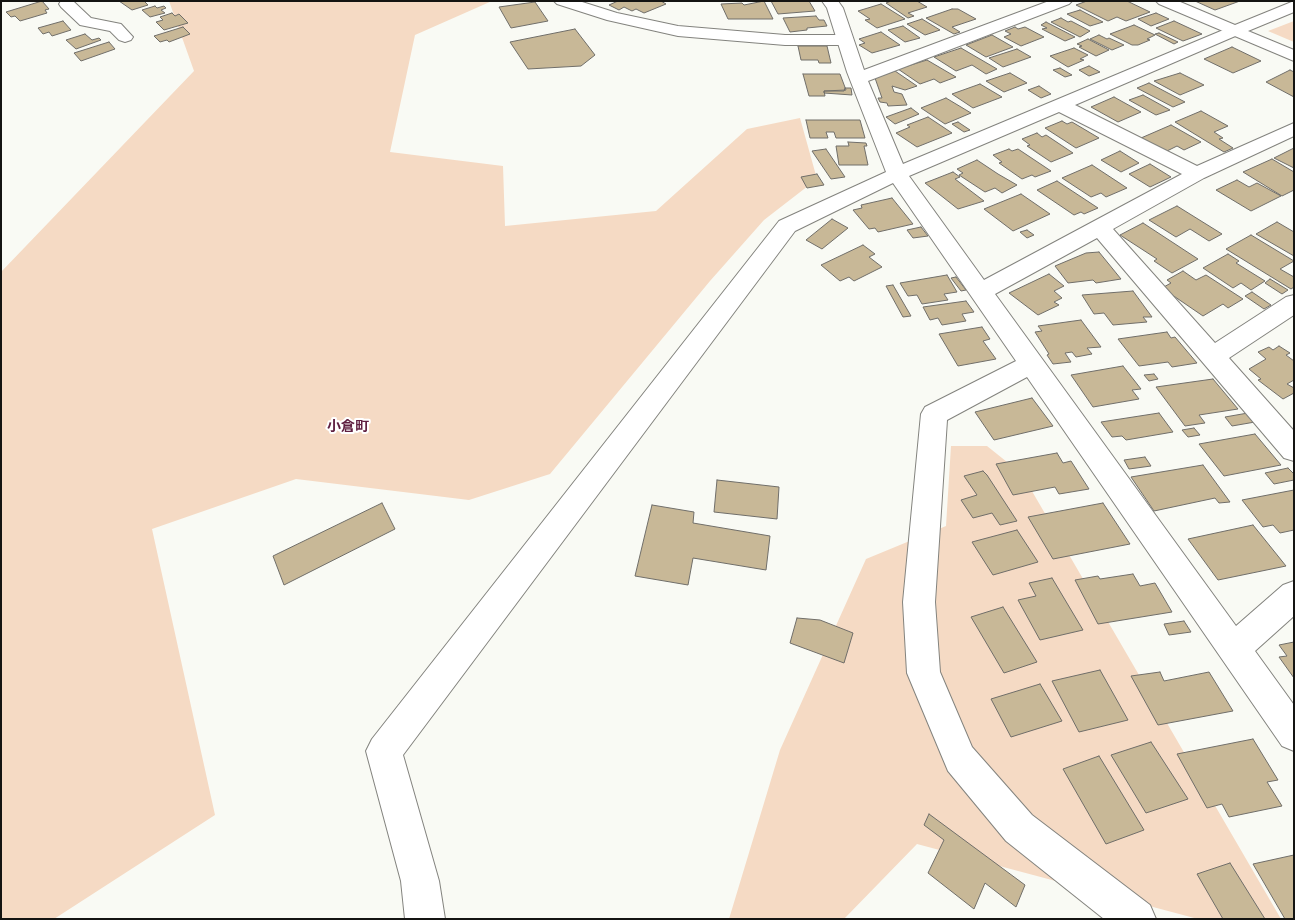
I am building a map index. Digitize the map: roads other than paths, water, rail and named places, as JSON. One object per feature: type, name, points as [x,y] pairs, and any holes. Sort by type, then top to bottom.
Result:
[{"type":"street","points":[[562,1],[613,17],[678,31],[785,40],[844,40]]},
{"type":"street","points":[[859,78],[1064,1]]},
{"type":"street","points":[[1164,1],[1294,56]]},
{"type":"street","points":[[69,2],[86,22],[115,27],[124,37]]},
{"type":"street","points":[[838,4],[844,40],[897,174],[1294,734]]},
{"type":"street","points":[[1018,5],[1034,12]]},
{"type":"street","points":[[425,919],[420,881],[384,751],[786,226],[897,174],[1294,6]]},
{"type":"street","points":[[1060,104],[1196,174]]},
{"type":"street","points":[[981,292],[1196,174],[1293,130]]},
{"type":"street","points":[[1100,228],[1294,450]]},
{"type":"street","points":[[1212,357],[1294,303]]},
{"type":"street","points":[[1032,363],[934,414],[919,602],[924,673],[960,759],[1019,828],[1136,919]]},
{"type":"street","points":[[1234,649],[1294,595]]},
{"type":"district","name":"小倉町","points":[[348,427]]}]
